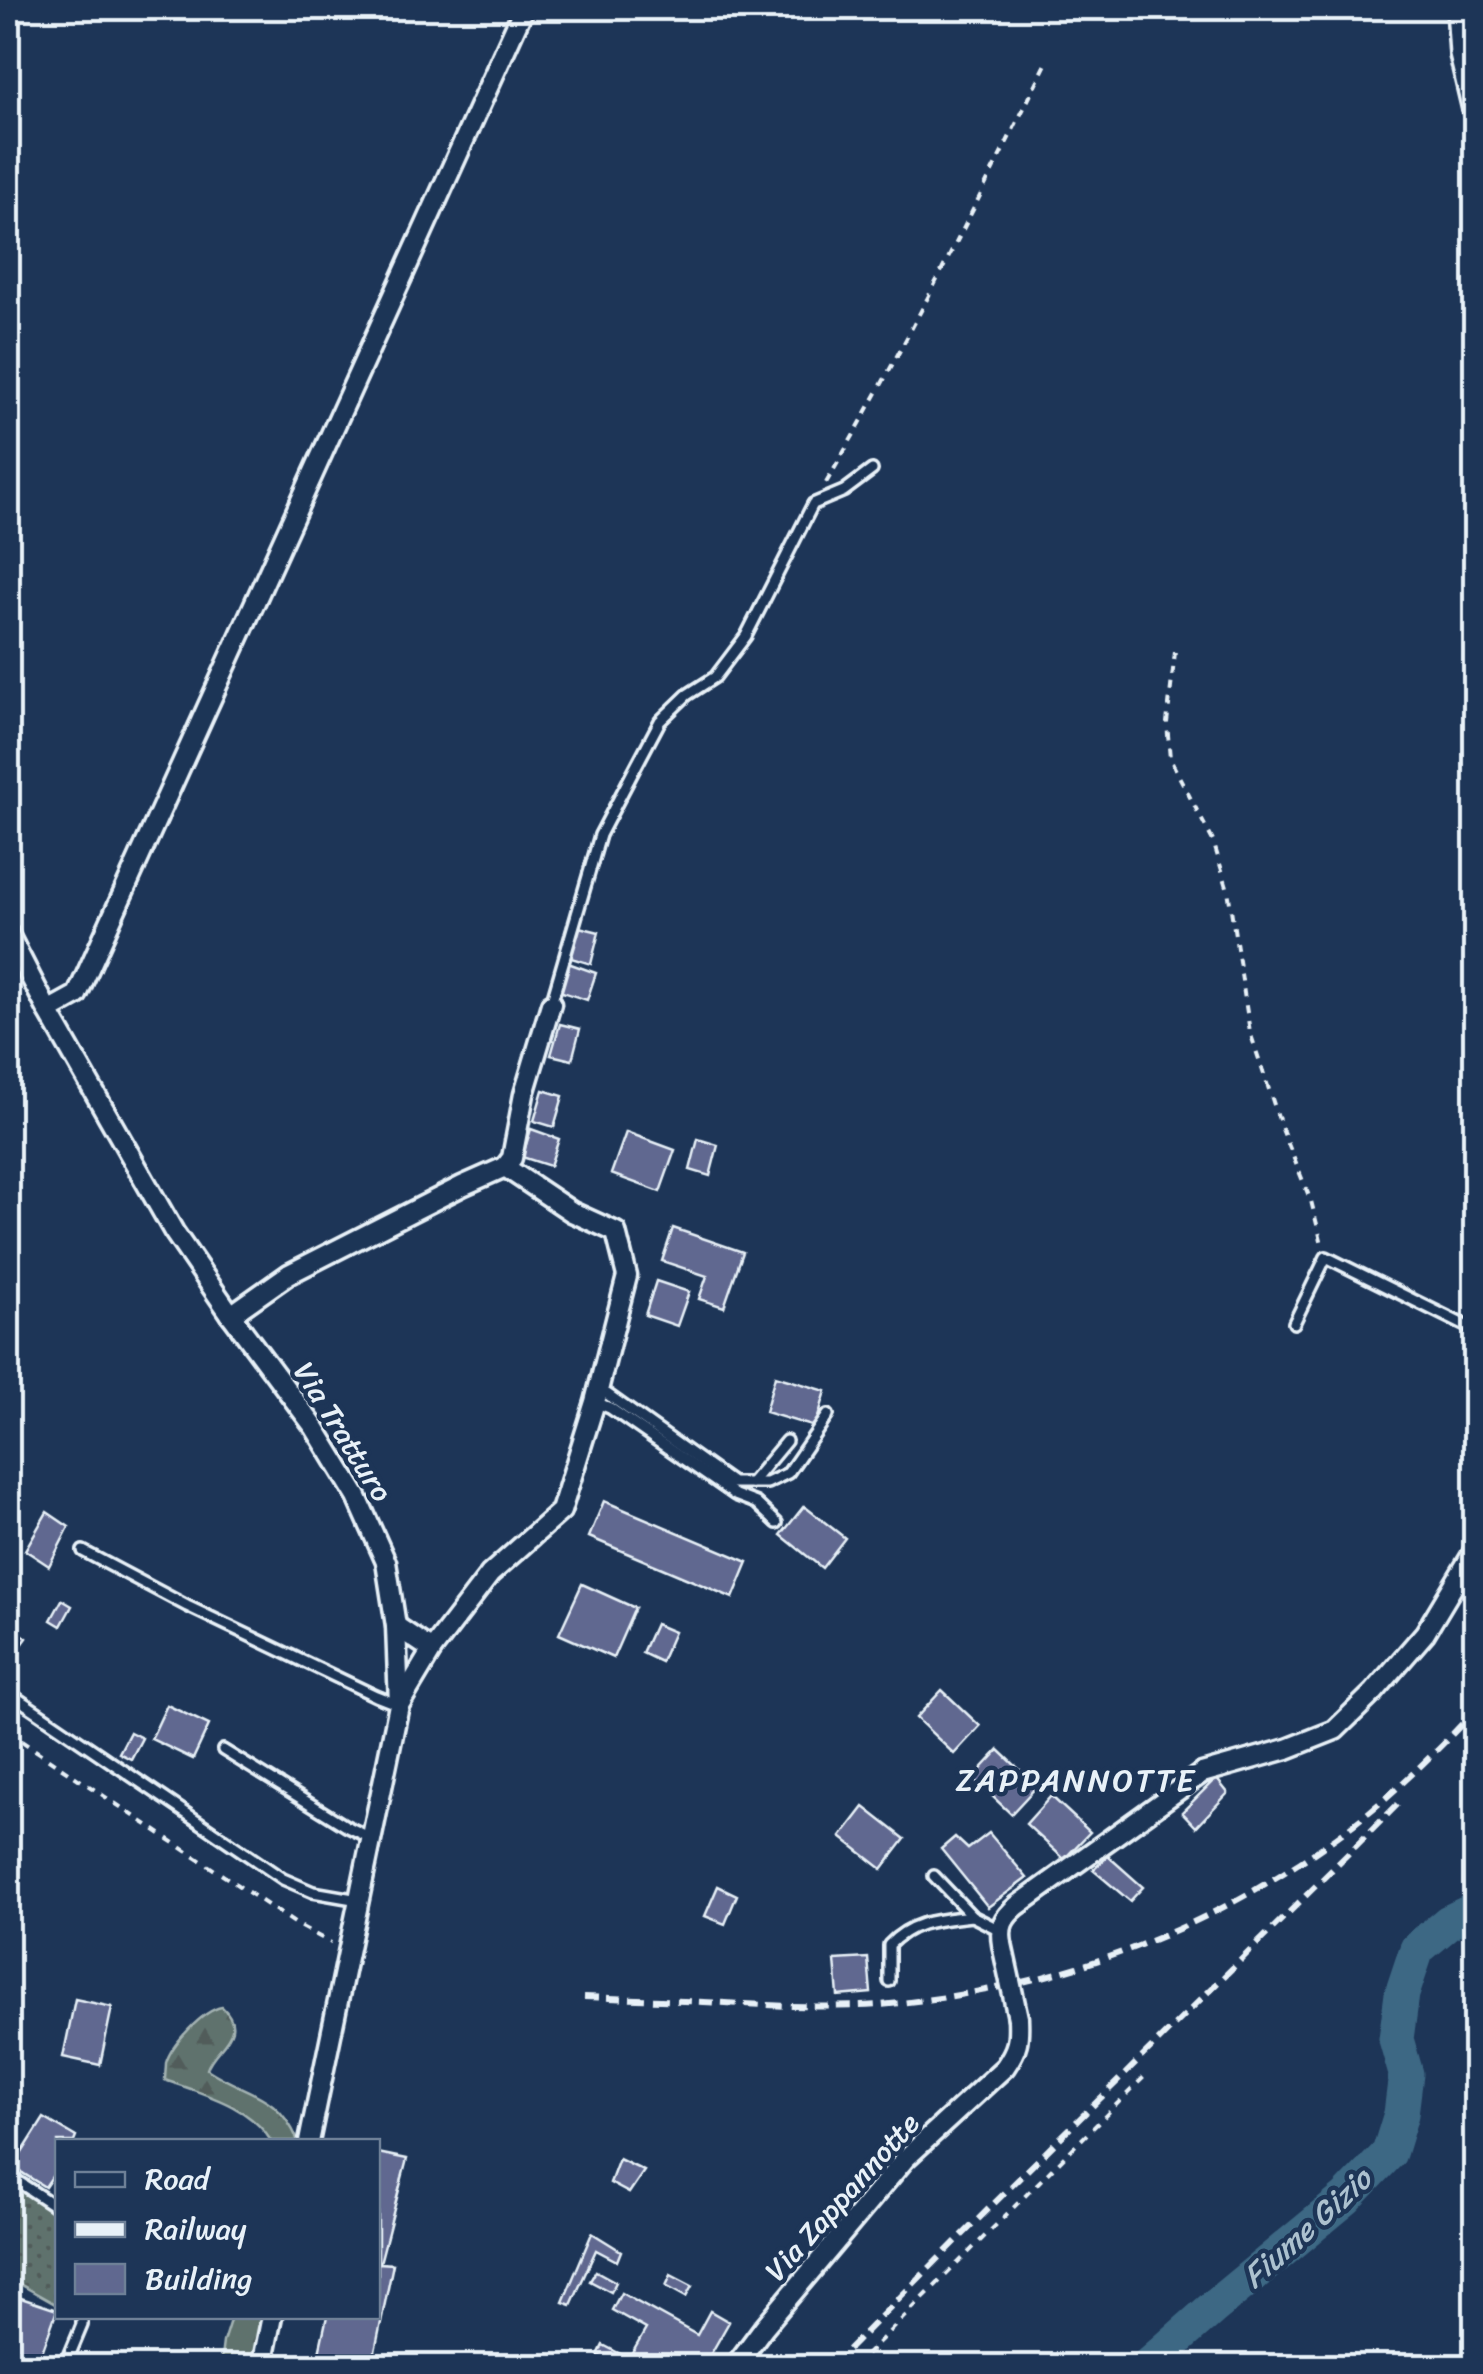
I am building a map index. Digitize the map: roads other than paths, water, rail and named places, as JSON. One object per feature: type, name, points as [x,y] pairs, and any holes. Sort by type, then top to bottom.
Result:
[{"type":"main road","points":[[1460,8],[1463,54],[1476,109]]},
{"type":"street","points":[[48,1011],[77,995],[524,8]]},
{"type":"street","name":"Via Tratturo","points":[[8,933],[174,1232],[315,1428],[357,1497],[386,1562],[396,1626],[399,1705],[309,2139]]},
{"type":"street","points":[[231,1315],[289,1274],[505,1167],[512,1158],[524,1094],[551,1004]]},
{"type":"street","points":[[399,1705],[432,1650],[490,1574],[561,1510],[627,1276],[616,1232],[572,1212],[505,1167]]},
{"type":"street","points":[[1001,1937],[1006,1916],[1017,1906],[1202,1773],[1287,1750],[1335,1730],[1425,1633],[1476,1548]]},
{"type":"street","points":[[396,1626],[432,1650]]},
{"type":"street","name":"Via Zappannotte","points":[[736,2366],[904,2159],[1005,2067],[1015,2052],[1018,2018],[1001,1937]]},
{"type":"street","points":[[262,2366],[271,2319]]},
{"type":"lane","points":[[551,1004],[600,835],[660,721],[714,676],[746,636],[813,504],[844,491],[872,470]]},
{"type":"lane","points":[[1294,1323],[1326,1257],[1476,1331]]},
{"type":"lane","points":[[596,1395],[732,1483],[767,1483],[788,1473],[828,1416]]},
{"type":"lane","points":[[596,1395],[735,1495],[756,1503],[777,1523]]},
{"type":"lane","points":[[751,1483],[786,1441]]},
{"type":"lane","points":[[84,1552],[221,1622],[399,1705]]},
{"type":"lane","points":[[8,1692],[283,1879],[313,1892],[358,1900]]},
{"type":"lane","points":[[222,1750],[372,1838]]},
{"type":"lane","points":[[934,1876],[972,1916],[1001,1937]]},
{"type":"lane","points":[[890,1981],[889,1945],[902,1932],[931,1920],[972,1916]]},
{"type":"lane","points":[[8,2175],[55,2206]]},
{"type":"lane","points":[[65,2366],[82,2319]]},
{"type":"waterway","name":"Fiume Gizio","points":[[1147,2366],[1346,2198],[1389,2153],[1401,2114],[1406,2074],[1396,2039],[1402,1994],[1417,1949],[1449,1922],[1476,1909]]},
{"type":"railway","points":[[584,1997],[794,2006],[879,2005],[1008,1985],[1070,1969],[1189,1924],[1301,1862],[1386,1798],[1476,1709]]},
{"type":"railway","points":[[832,2366],[1403,1799]]},
{"type":"district","name":"ZAPPANNOTTE","points":[[1076,1780]]}]
